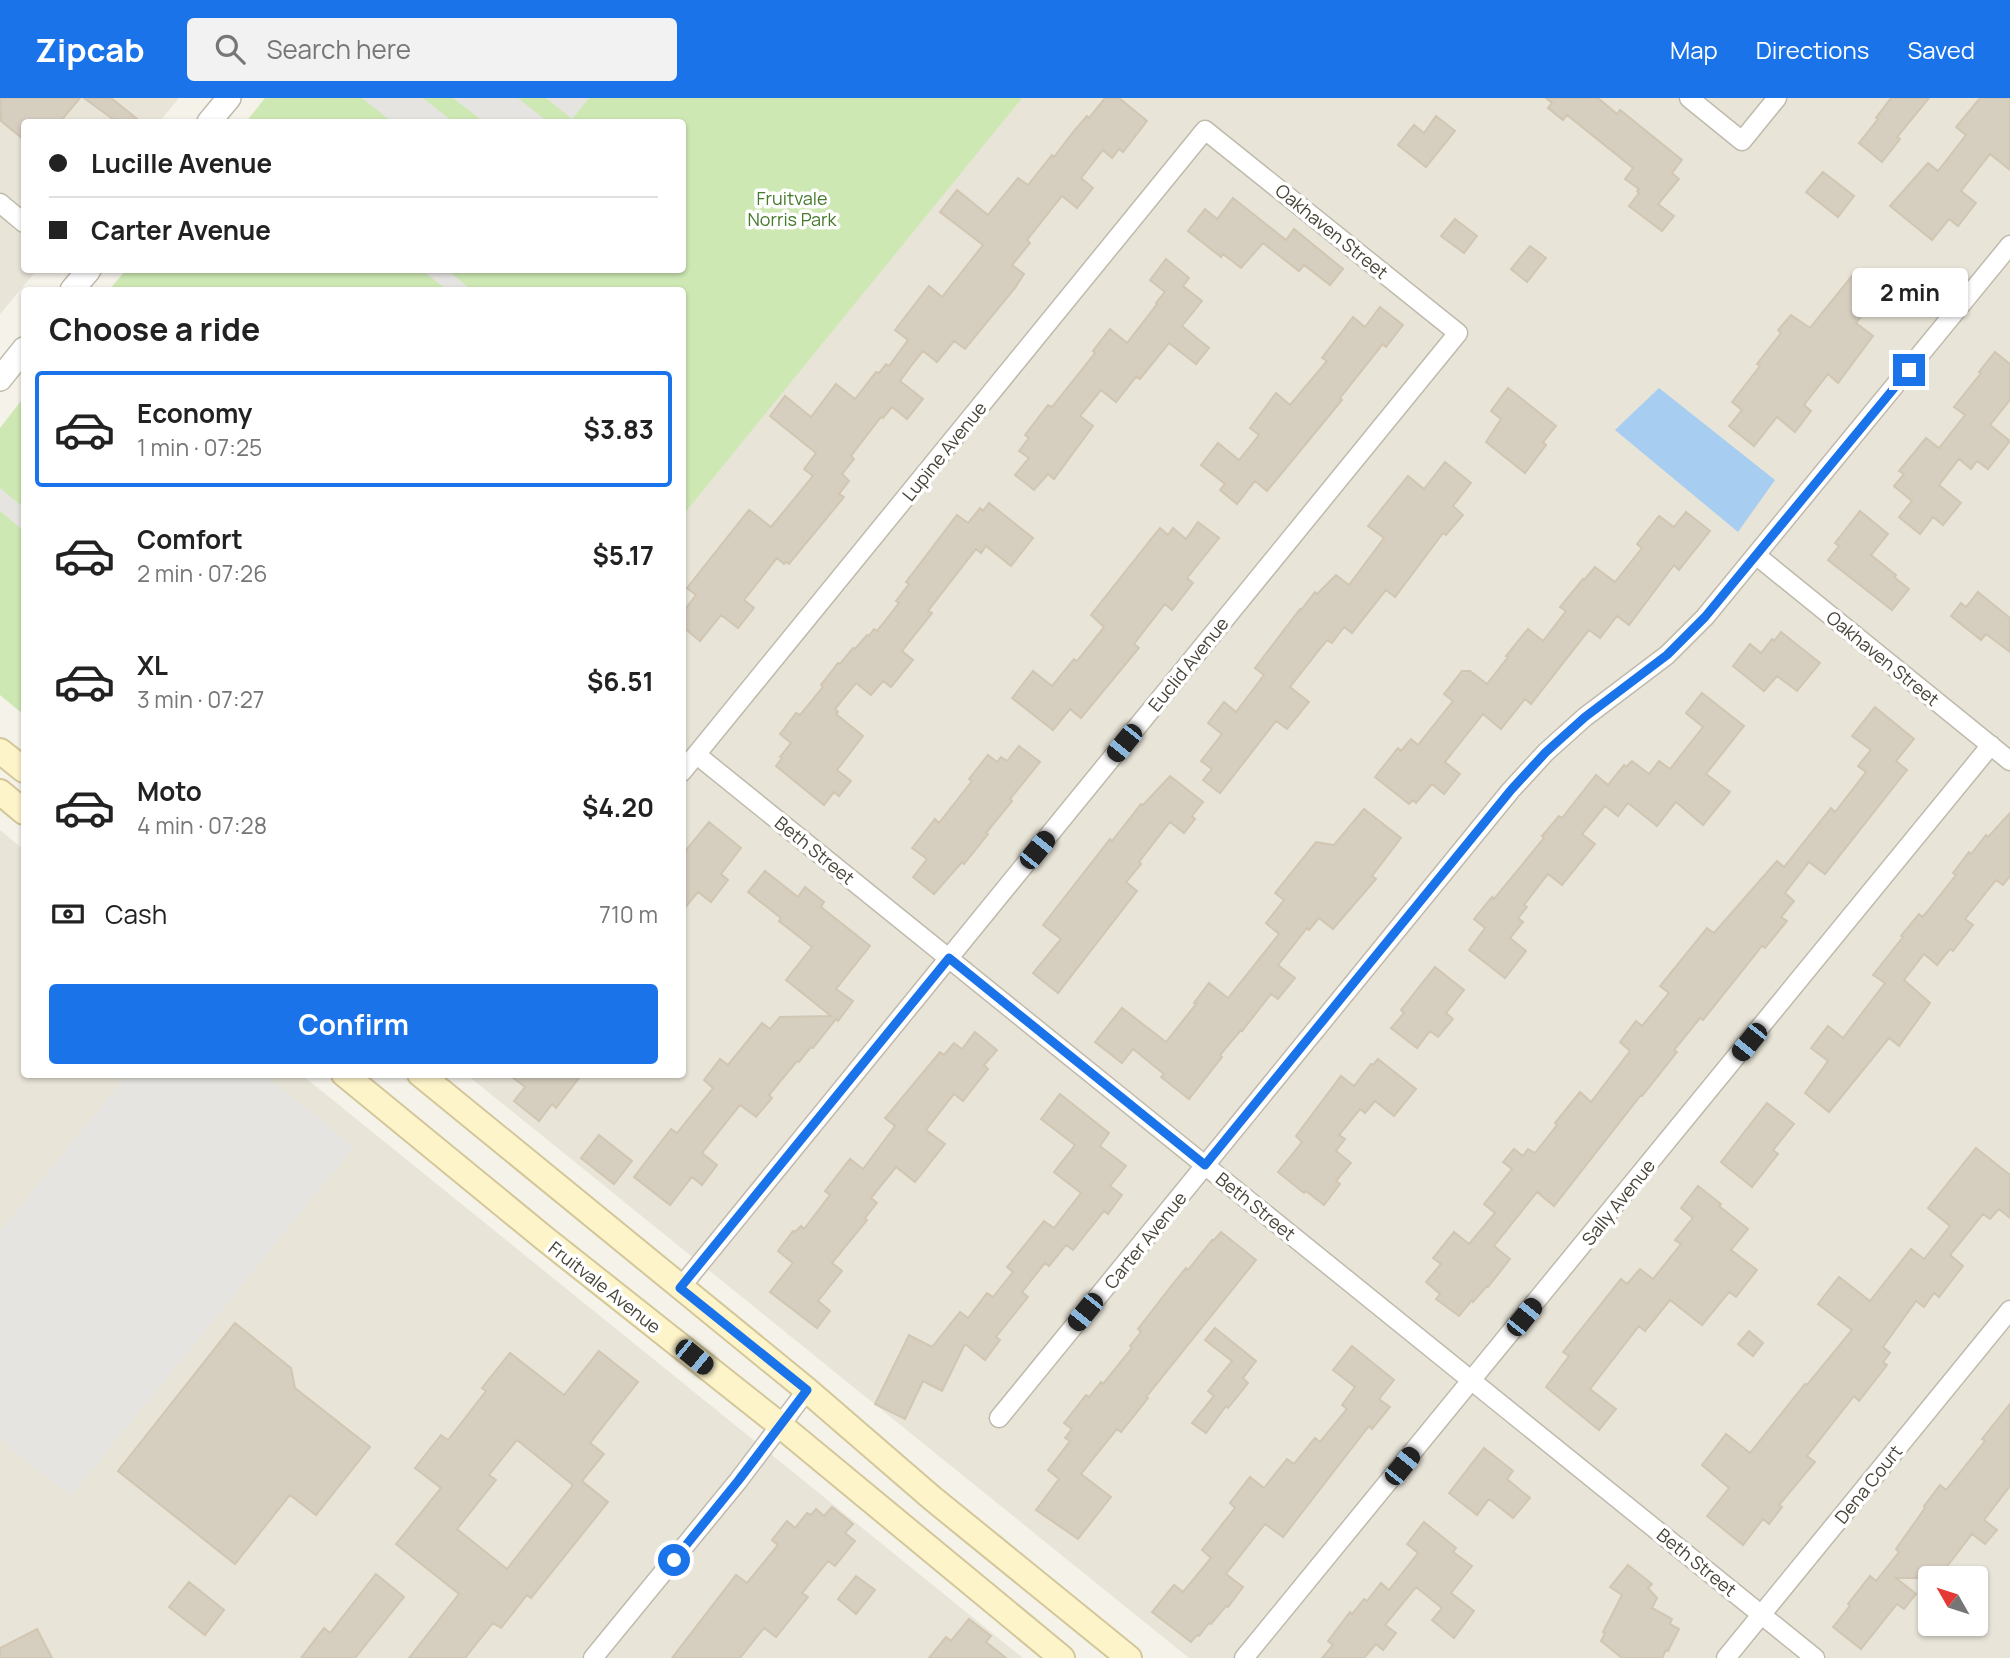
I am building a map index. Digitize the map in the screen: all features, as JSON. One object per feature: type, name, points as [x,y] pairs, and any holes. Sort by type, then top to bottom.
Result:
[{"type":"main road","points":[[0,751],[21,768]]},
{"type":"main road","points":[[0,792],[21,810]]},
{"type":"main road","name":"Fruitvale Avenue","points":[[349,1078],[493,1198],[780,1425],[1062,1658]]},
{"type":"main road","points":[[425,1078],[807,1390],[932,1498],[1129,1658]]},
{"type":"street","points":[[212,119],[229,98]]},
{"type":"street","points":[[1689,98],[1742,141],[1777,98]]},
{"type":"street","name":"Oakhaven Street","points":[[1205,130],[1458,333]]},
{"type":"street","name":"Lupine Avenue","points":[[686,767],[1205,130]]},
{"type":"street","points":[[0,203],[21,220]]},
{"type":"street","name":"Carter Avenue","points":[[999,1418],[1511,790],[1546,752],[1585,717],[1667,655],[1705,617],[2010,245]]},
{"type":"street","name":"Euclid Avenue","points":[[680,1288],[1458,333]]},
{"type":"street","points":[[0,379],[21,353]]},
{"type":"street","name":"Oakhaven Street","points":[[1757,556],[2010,761]]},
{"type":"street","name":"Sally Avenue","points":[[1244,1658],[1991,745]]},
{"type":"street","name":"Beth Street","points":[[697,755],[1815,1658]]},
{"type":"street","name":"Dena Court","points":[[1726,1658],[2010,1310]]},
{"type":"street","points":[[593,1658],[729,1492],[807,1390]]},
{"type":"shaded area","points":[[0,98],[179,98],[162,119],[21,119],[21,273],[34,273],[0,314]]},
{"type":"shaded area","points":[[362,98],[423,98],[449,119],[388,119]]},
{"type":"shaded area","points":[[453,98],[518,98],[544,119],[480,119]]},
{"type":"shaded area","points":[[546,98],[589,98],[572,119]]},
{"type":"shaded area","points":[[1021,98],[2010,98],[2010,1658],[1189,1658],[471,1078],[686,1078],[686,509]]},
{"type":"shaded area","points":[[426,273],[451,273],[467,286],[466,287],[443,287]]},
{"type":"shaded area","points":[[0,488],[21,506],[21,528],[0,511]]},
{"type":"shaded area","points":[[0,830],[21,848],[21,1078],[306,1078],[1023,1658],[0,1658]]},
{"type":"shaded area","points":[[125,1078],[269,1078],[354,1147],[71,1496],[0,1440],[0,1231]]},
{"type":"green space","name":"Fruitvale Norris Park","points":[[265,98],[1022,98],[686,511],[686,287],[112,287],[123,273],[686,273],[686,119],[248,119]]},
{"type":"green space","points":[[21,401],[21,712],[0,695],[0,428]]},
{"type":"water","points":[[1659,388],[1775,480],[1738,532],[1615,430]]},
{"type":"building","points":[[0,98],[80,98],[62,119],[21,119],[21,138],[1,121]]},
{"type":"building","points":[[84,98],[111,98],[137,119],[113,119]]},
{"type":"building","points":[[1105,98],[1119,98],[1147,121],[1123,152],[1119,149],[1112,158],[1103,150],[1081,178],[1093,188],[1077,208],[1062,196],[1027,240],[1030,243],[1012,265],[1024,274],[965,349],[954,341],[937,362],[923,351],[900,381],[923,399],[907,419],[892,407],[881,417],[851,456],[854,459],[842,474],[849,481],[839,494],[844,497],[789,564],[784,564],[777,558],[744,600],[754,608],[738,628],[721,615],[700,641],[686,629],[686,608],[696,595],[687,588],[749,510],[771,527],[813,476],[804,469],[816,453],[770,416],[785,396],[811,417],[836,384],[855,399],[876,372],[879,373],[886,364],[889,366],[908,340],[895,330],[929,286],[942,297],[983,245],[940,212],[957,190],[988,215],[1018,178],[1028,185],[1087,116],[1089,118]]},
{"type":"building","points":[[1546,98],[1598,98],[1617,114],[1620,110],[1682,160],[1672,173],[1679,179],[1658,204],[1674,216],[1662,231],[1629,206],[1639,193],[1639,189],[1625,179],[1633,168],[1567,115],[1563,120],[1548,108],[1552,103]]},
{"type":"building","points":[[1891,98],[1929,98],[1897,137],[1900,139],[1882,162],[1859,143]]},
{"type":"building","points":[[1980,98],[2010,98],[2010,170],[1990,154],[1961,191],[1976,203],[1958,226],[1949,219],[1932,240],[1890,206],[1928,163],[1938,171],[1966,135],[1956,127]]},
{"type":"building","points":[[1436,116],[1455,131],[1426,167],[1398,145],[1414,125],[1424,133]]},
{"type":"building","points":[[1823,172],[1854,196],[1838,217],[1806,192]]},
{"type":"building","points":[[1233,198],[1286,240],[1294,229],[1343,269],[1330,285],[1304,265],[1299,271],[1263,243],[1241,268],[1223,254],[1221,257],[1188,231],[1205,209],[1217,219]]},
{"type":"building","points":[[1455,219],[1477,236],[1464,253],[1441,236]]},
{"type":"building","points":[[1530,246],[1546,258],[1527,282],[1511,269]]},
{"type":"building","points":[[1166,259],[1189,278],[1183,286],[1202,301],[1182,326],[1209,348],[1196,364],[1169,343],[1140,379],[1136,377],[1116,402],[1101,390],[1080,416],[1093,426],[1054,479],[1048,474],[1034,490],[1015,475],[1029,458],[1019,451],[1029,438],[1025,435],[1048,405],[1052,407],[1095,353],[1093,351],[1110,329],[1127,343],[1165,292],[1150,280]]},
{"type":"building","points":[[1856,271],[1881,291],[1856,323],[1873,336],[1838,383],[1828,374],[1804,405],[1811,411],[1795,432],[1777,417],[1754,446],[1729,426],[1742,410],[1732,402],[1760,366],[1757,364],[1781,333],[1778,330],[1791,315],[1810,328]]},
{"type":"building","points":[[1380,307],[1403,325],[1386,347],[1383,344],[1340,398],[1342,400],[1267,491],[1255,481],[1237,504],[1220,490],[1225,484],[1201,465],[1218,443],[1239,460],[1259,435],[1250,428],[1276,393],[1290,405],[1327,361],[1322,358],[1353,317],[1365,327]]},
{"type":"building","points":[[1995,352],[2010,364],[2010,400],[1990,425],[2010,441],[1988,469],[1977,461],[1971,469],[1959,459],[1939,485],[1961,503],[1943,525],[1933,517],[1920,534],[1899,517],[1912,501],[1894,486],[1904,474],[1899,471],[1926,438],[1939,448],[1965,415],[1954,407]]},
{"type":"building","points":[[1508,388],[1556,426],[1543,442],[1546,445],[1525,473],[1486,442],[1501,419],[1491,411]]},
{"type":"building","points":[[1445,462],[1471,483],[1453,506],[1463,515],[1446,535],[1443,533],[1395,597],[1386,590],[1352,633],[1344,627],[1332,643],[1327,640],[1290,687],[1309,702],[1287,729],[1276,721],[1220,793],[1203,780],[1212,769],[1201,761],[1222,734],[1208,723],[1224,702],[1236,712],[1264,675],[1255,668],[1315,592],[1317,594],[1336,575],[1349,585],[1384,538],[1368,526],[1408,476],[1424,489]]},
{"type":"building","points":[[989,503],[1033,538],[1011,566],[986,546],[981,553],[976,549],[928,611],[932,613],[902,651],[913,660],[891,687],[883,681],[871,695],[856,683],[835,709],[838,712],[836,714],[863,736],[837,770],[851,781],[839,796],[834,792],[824,805],[776,766],[791,743],[780,734],[796,713],[800,715],[823,687],[821,685],[838,663],[840,664],[874,629],[877,631],[899,603],[896,601],[909,584],[906,582],[957,515],[968,523],[980,508],[983,511]]},
{"type":"building","points":[[1860,511],[1888,534],[1871,555],[1909,589],[1892,610],[1828,560],[1839,546],[1835,543]]},
{"type":"building","points":[[1686,512],[1710,531],[1679,570],[1674,565],[1629,625],[1617,616],[1600,638],[1589,630],[1531,704],[1525,699],[1501,729],[1483,714],[1445,762],[1460,774],[1444,794],[1432,784],[1416,803],[1413,800],[1409,804],[1375,777],[1398,748],[1401,751],[1411,739],[1418,745],[1453,701],[1444,694],[1462,671],[1470,671],[1487,684],[1528,629],[1543,641],[1566,611],[1560,607],[1595,567],[1615,582],[1642,548],[1637,544],[1659,516],[1674,527]]},
{"type":"building","points":[[1198,522],[1219,538],[1187,578],[1193,583],[1172,610],[1165,604],[1134,644],[1139,648],[1081,718],[1070,709],[1053,730],[1012,698],[1033,671],[1052,686],[1074,659],[1077,661],[1104,627],[1091,615],[1160,528],[1168,535],[1173,528],[1186,539]]},
{"type":"building","points":[[1978,592],[2010,618],[2010,652],[1986,634],[1981,640],[1951,616],[1961,603],[1966,607]]},
{"type":"building","points":[[1781,632],[1820,663],[1797,691],[1777,676],[1764,691],[1733,666],[1750,644],[1761,653]]},
{"type":"building","points":[[1702,693],[1744,726],[1706,774],[1730,792],[1703,825],[1676,802],[1657,826],[1628,803],[1618,816],[1605,806],[1582,834],[1595,844],[1562,885],[1548,874],[1524,905],[1527,907],[1518,918],[1523,922],[1510,938],[1526,951],[1505,978],[1469,950],[1485,928],[1474,919],[1492,897],[1494,899],[1544,838],[1542,836],[1559,816],[1562,818],[1596,775],[1608,785],[1624,765],[1626,767],[1632,761],[1649,774],[1659,761],[1670,769],[1703,727],[1686,713]]},
{"type":"building","points":[[1875,707],[1914,739],[1896,761],[1907,770],[1825,874],[1809,862],[1785,893],[1794,901],[1781,917],[1787,921],[1765,948],[1762,946],[1703,1020],[1700,1018],[1674,1050],[1677,1052],[1554,1206],[1537,1192],[1494,1246],[1510,1259],[1488,1287],[1473,1302],[1472,1300],[1459,1316],[1436,1299],[1440,1294],[1426,1282],[1441,1264],[1433,1258],[1454,1232],[1469,1244],[1495,1213],[1484,1204],[1512,1169],[1503,1162],[1514,1149],[1523,1156],[1528,1149],[1535,1153],[1580,1092],[1591,1102],[1630,1051],[1620,1042],[1636,1021],[1642,1026],[1669,993],[1660,986],[1707,928],[1714,933],[1777,861],[1784,867],[1831,808],[1835,812],[1866,772],[1858,766],[1871,750],[1852,736]]},
{"type":"building","points":[[1019,746],[1040,762],[964,864],[962,862],[934,894],[913,877],[927,859],[912,848],[935,819],[939,823],[972,781],[969,779],[988,755],[997,762],[1001,757],[1007,761]]},
{"type":"building","points":[[1170,776],[1203,802],[1192,816],[1195,819],[1184,833],[1170,822],[1126,882],[1137,891],[1058,993],[1033,973],[1061,939],[1043,925],[1110,839],[1112,841],[1141,804],[1143,805]]},
{"type":"building","points":[[1364,809],[1401,838],[1372,876],[1376,879],[1333,929],[1319,918],[1309,930],[1307,928],[1278,965],[1295,978],[1278,999],[1271,994],[1220,1055],[1222,1057],[1189,1099],[1161,1077],[1164,1074],[1133,1049],[1122,1063],[1095,1042],[1122,1008],[1166,1042],[1209,983],[1228,998],[1279,934],[1266,923],[1284,900],[1275,893],[1316,842],[1334,845]]},
{"type":"building","points":[[2010,813],[2010,876],[2003,885],[1996,880],[1965,919],[1973,925],[1953,951],[1950,949],[1937,965],[1924,954],[1904,980],[1930,1003],[1899,1046],[1889,1038],[1829,1112],[1805,1093],[1828,1061],[1811,1048],[1828,1026],[1843,1038],[1885,983],[1873,975],[1903,937],[1901,936],[1919,914],[1922,917],[1926,913],[1956,875],[1953,873],[1969,852],[1971,854],[1986,835],[1988,837]]},
{"type":"building","points":[[709,822],[741,848],[721,874],[728,880],[711,902],[698,892],[686,906],[686,850]]},
{"type":"building","points":[[765,871],[798,897],[805,887],[824,902],[821,907],[870,946],[836,989],[853,1001],[838,1021],[836,1019],[813,1048],[797,1061],[769,1095],[772,1098],[756,1117],[740,1105],[702,1153],[717,1165],[702,1185],[692,1177],[670,1205],[634,1177],[671,1129],[677,1133],[713,1088],[704,1080],[720,1059],[728,1065],[762,1023],[770,1029],[780,1017],[831,1016],[786,980],[812,947],[748,892]]},
{"type":"building","points":[[1435,967],[1464,990],[1446,1013],[1453,1019],[1438,1037],[1430,1031],[1417,1048],[1391,1028],[1404,1013],[1401,1010]]},
{"type":"building","points":[[975,1032],[997,1050],[984,1065],[988,1069],[963,1101],[954,1094],[926,1130],[945,1144],[915,1182],[896,1167],[871,1198],[877,1203],[865,1218],[867,1220],[832,1263],[842,1271],[818,1301],[830,1311],[817,1328],[770,1292],[793,1263],[778,1251],[793,1231],[801,1226],[804,1229],[830,1195],[825,1191],[850,1159],[863,1169],[895,1126],[885,1118],[940,1052],[944,1055],[954,1043],[962,1049]]},
{"type":"building","points":[[1378,1059],[1416,1089],[1394,1116],[1375,1101],[1365,1113],[1360,1109],[1339,1135],[1345,1139],[1336,1151],[1351,1163],[1336,1181],[1340,1184],[1324,1205],[1278,1172],[1302,1142],[1296,1136],[1341,1076],[1354,1086]]},
{"type":"building","points":[[513,1078],[579,1078],[556,1108],[552,1104],[539,1121],[514,1101],[525,1087]]},
{"type":"building","points":[[1060,1094],[1109,1133],[1100,1146],[1126,1166],[1110,1186],[1122,1195],[1108,1214],[1104,1211],[1073,1250],[1066,1245],[1049,1266],[1045,1263],[1022,1292],[1028,1297],[996,1337],[1000,1340],[985,1360],[965,1344],[942,1391],[923,1381],[905,1419],[875,1404],[909,1335],[932,1347],[960,1312],[968,1318],[987,1293],[993,1297],[1013,1272],[1007,1267],[1044,1221],[1054,1228],[1081,1193],[1054,1172],[1075,1145],[1041,1119]]},
{"type":"building","points":[[1767,1103],[1794,1124],[1773,1150],[1778,1154],[1752,1187],[1721,1162]]},
{"type":"building","points":[[599,1135],[632,1161],[614,1184],[581,1158]]},
{"type":"building","points":[[1976,1148],[2010,1175],[2010,1218],[1999,1209],[1990,1219],[1983,1214],[1950,1255],[1963,1266],[1939,1297],[1934,1293],[1924,1307],[1916,1301],[1883,1347],[1890,1353],[1883,1362],[1887,1365],[1859,1401],[1854,1396],[1807,1456],[1815,1462],[1779,1505],[1782,1507],[1769,1524],[1763,1519],[1743,1545],[1707,1516],[1729,1488],[1702,1465],[1726,1434],[1750,1453],[1852,1330],[1818,1304],[1839,1277],[1870,1301],[1911,1249],[1924,1259],[1950,1226],[1928,1208]]},
{"type":"building","points":[[1698,1186],[1748,1229],[1731,1250],[1757,1270],[1736,1297],[1729,1292],[1702,1325],[1670,1300],[1645,1331],[1639,1326],[1590,1389],[1616,1409],[1599,1430],[1546,1387],[1569,1356],[1563,1352],[1621,1279],[1627,1284],[1640,1269],[1653,1279],[1681,1244],[1675,1240],[1693,1218],[1681,1208]]},
{"type":"building","points":[[1221,1232],[1256,1260],[1121,1432],[1117,1429],[1081,1474],[1111,1497],[1078,1539],[1036,1510],[1059,1479],[1048,1470],[1070,1441],[1065,1438],[1072,1429],[1064,1423],[1086,1395],[1089,1397],[1101,1382],[1103,1384],[1132,1348],[1130,1346],[1141,1332],[1138,1329],[1172,1285]]},
{"type":"building","points":[[235,1323],[291,1368],[295,1388],[370,1447],[316,1515],[290,1495],[235,1564],[118,1471]]},
{"type":"building","points":[[1215,1328],[1256,1361],[1243,1378],[1248,1383],[1206,1433],[1192,1423],[1214,1396],[1208,1391],[1232,1361],[1205,1340]]},
{"type":"building","points":[[1749,1331],[1763,1343],[1753,1356],[1738,1344]]},
{"type":"building","points":[[1352,1346],[1394,1380],[1379,1399],[1390,1407],[1372,1429],[1369,1426],[1283,1537],[1265,1524],[1226,1574],[1243,1587],[1228,1607],[1226,1606],[1191,1642],[1152,1612],[1174,1585],[1183,1592],[1211,1558],[1202,1550],[1235,1508],[1230,1503],[1250,1477],[1264,1488],[1287,1459],[1294,1464],[1315,1438],[1320,1442],[1347,1409],[1342,1405],[1355,1387],[1333,1370]]},
{"type":"building","points":[[599,1351],[638,1382],[590,1443],[604,1454],[582,1481],[608,1502],[531,1598],[527,1595],[501,1628],[493,1623],[465,1658],[409,1658],[459,1594],[396,1544],[441,1488],[415,1468],[441,1435],[448,1440],[486,1391],[482,1388],[510,1353],[564,1395]],"holes":[[[517,1440],[573,1485],[507,1569],[457,1529],[496,1480],[489,1475]]]},
{"type":"building","points":[[2010,1404],[2010,1486],[1984,1520],[1997,1530],[1985,1544],[1972,1534],[1947,1566],[1918,1566],[1918,1578],[1896,1578],[1916,1594],[1904,1609],[1897,1604],[1861,1649],[1833,1627],[1870,1576],[1876,1581],[1899,1552],[1896,1549],[1924,1506],[1940,1485],[1946,1490],[1985,1441],[1982,1439]]},
{"type":"building","points":[[1484,1448],[1513,1471],[1507,1479],[1530,1498],[1513,1518],[1489,1499],[1477,1515],[1449,1493]]},
{"type":"building","points":[[832,1507],[853,1524],[845,1533],[855,1541],[835,1566],[828,1561],[802,1593],[808,1597],[776,1637],[764,1628],[740,1658],[672,1658],[736,1575],[747,1583],[778,1545],[772,1540],[787,1521],[795,1528],[807,1513],[811,1515],[816,1509],[824,1516]]},
{"type":"building","points":[[1424,1522],[1456,1548],[1453,1552],[1472,1566],[1451,1593],[1474,1611],[1454,1638],[1432,1620],[1442,1608],[1416,1587],[1385,1625],[1396,1633],[1383,1650],[1376,1644],[1364,1658],[1322,1658],[1333,1645],[1328,1641],[1350,1612],[1352,1614],[1364,1599],[1367,1601],[1381,1583],[1389,1590],[1418,1553],[1407,1544]]},
{"type":"building","points":[[1628,1565],[1652,1584],[1648,1588],[1657,1598],[1652,1608],[1672,1619],[1670,1624],[1679,1629],[1662,1658],[1622,1658],[1601,1641],[1622,1595],[1610,1587]]},
{"type":"building","points":[[376,1574],[404,1597],[355,1658],[301,1658],[324,1628],[330,1633]]},
{"type":"building","points":[[856,1576],[875,1590],[856,1614],[838,1599]]},
{"type":"building","points":[[189,1582],[224,1610],[205,1635],[169,1607]]},
{"type":"building","points":[[969,1619],[991,1636],[986,1642],[1006,1658],[929,1658],[946,1637],[951,1641]]},
{"type":"building","points":[[37,1629],[52,1658],[0,1658],[0,1648]]},
{"type":"route","points":[[674,1560],[807,1390],[680,1288],[949,958],[1205,1165],[1511,790],[1546,752],[1585,717],[1667,655],[1705,617],[1909,370]]}]
